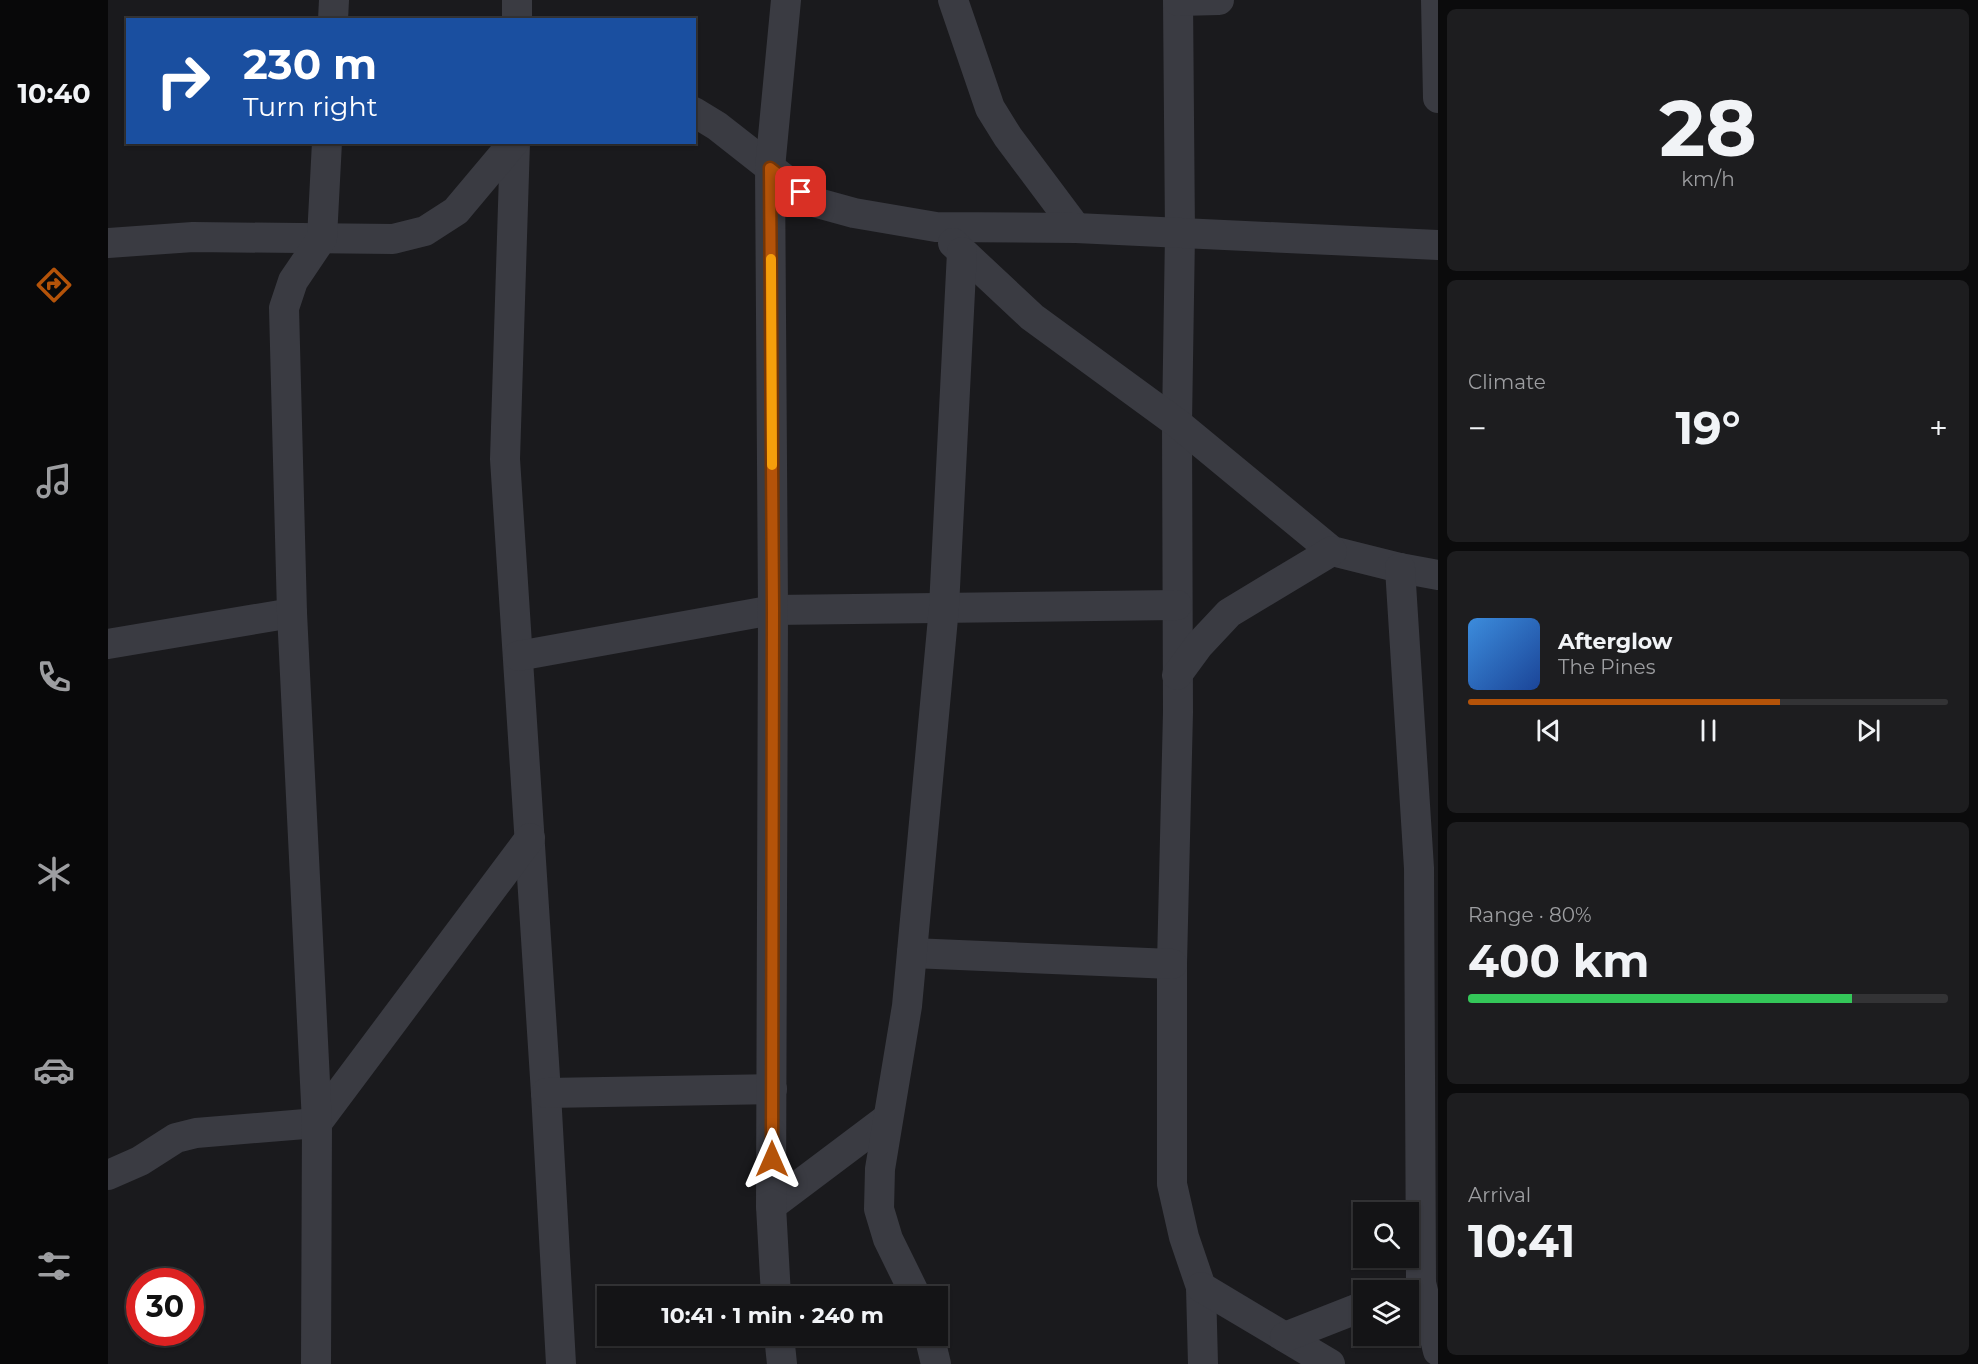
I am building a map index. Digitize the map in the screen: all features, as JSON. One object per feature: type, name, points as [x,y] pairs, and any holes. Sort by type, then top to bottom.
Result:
[{"type":"street","points":[[333,18],[334,0]]},
{"type":"street","points":[[517,0],[517,18]]},
{"type":"street","points":[[775,1286],[771,1206],[773,610],[770,168],[786,0]]},
{"type":"street","points":[[953,0],[990,108],[1008,137],[1076,228]]},
{"type":"street","points":[[1203,1364],[1201,1287],[1184,1237],[1172,1184],[1172,964],[1178,675],[1177,423],[1180,234],[1178,1],[1219,0]]},
{"type":"street","points":[[1436,0],[1438,98]]},
{"type":"street","points":[[696,113],[717,126],[814,202],[855,213],[936,227],[1076,228],[1438,245]]},
{"type":"street","points":[[316,1364],[317,1123],[292,613],[285,308],[293,281],[322,238],[327,144]]},
{"type":"street","points":[[108,243],[193,237],[393,239],[425,231],[456,211],[512,144]]},
{"type":"street","points":[[514,144],[505,459],[561,1364]]},
{"type":"street","points":[[936,227],[1032,316],[1177,423],[1332,551],[1438,575]]},
{"type":"street","points":[[911,1286],[888,1239],[879,1209],[880,1169],[907,1006],[944,607],[962,252]]},
{"type":"street","points":[[1178,675],[1199,645],[1229,613],[1332,551]]},
{"type":"street","points":[[1400,568],[1428,868],[1412,1280]]},
{"type":"street","points":[[518,657],[773,610],[1177,605]]},
{"type":"street","points":[[108,644],[292,613]]},
{"type":"street","points":[[108,1175],[140,1161],[176,1138],[196,1133],[317,1123],[530,838]]},
{"type":"street","points":[[912,953],[1172,964]]},
{"type":"street","points":[[546,1093],[772,1089]]},
{"type":"street","points":[[771,1206],[888,1118]]},
{"type":"street","points":[[1417,1280],[1438,1256]]},
{"type":"street","points":[[1201,1287],[1330,1364]]},
{"type":"street","points":[[1419,1304],[1438,1351]]},
{"type":"street","points":[[1285,1337],[1353,1310]]},
{"type":"street","points":[[780,1346],[782,1364]]},
{"type":"street","points":[[931,1346],[936,1364]]},
{"type":"slow traffic","points":[[771,259],[772,465]]},
{"type":"route","points":[[772,1159],[773,610],[770,168],[801,192]]}]
